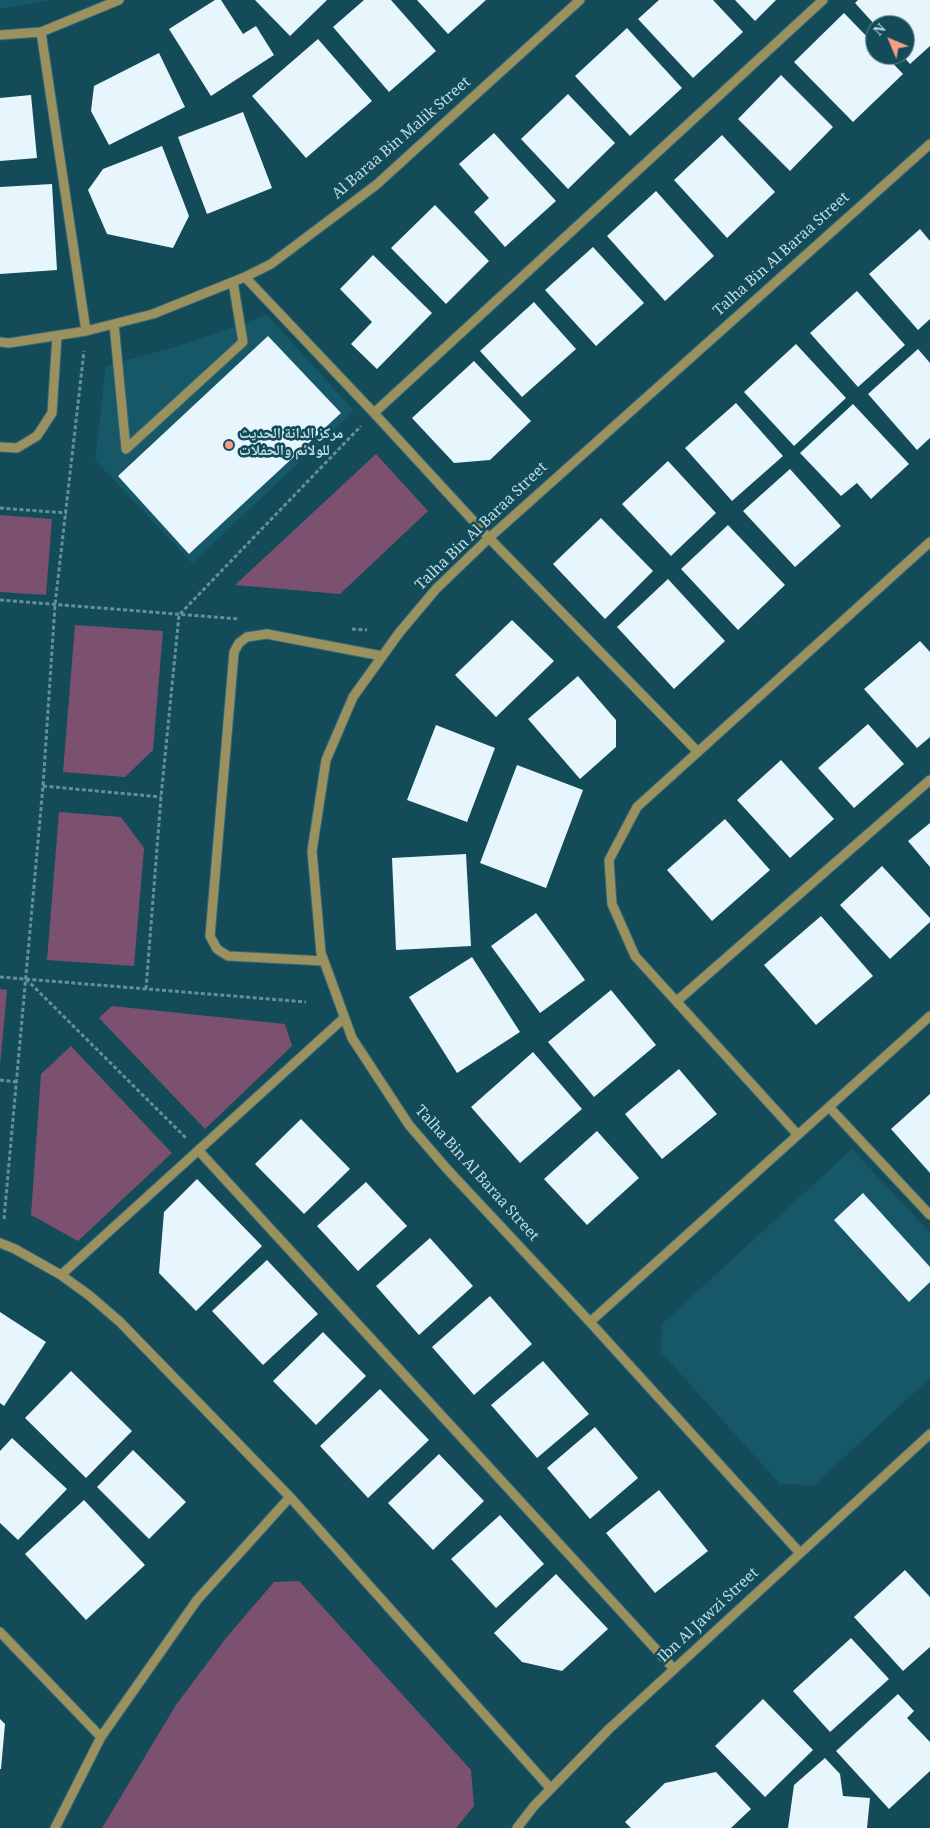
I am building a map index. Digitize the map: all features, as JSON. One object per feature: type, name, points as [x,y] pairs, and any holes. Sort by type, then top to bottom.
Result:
[{"type":"street","points":[[0,35],[41,32],[119,0]]},
{"type":"street","name":"Al Baraa Bin Malik Street","points":[[0,342],[8,343],[86,331],[153,314],[245,278],[271,264],[376,185],[580,0]]},
{"type":"street","points":[[374,413],[823,0]]},
{"type":"street","points":[[41,32],[86,331]]},
{"type":"street","name":"Talha Bin Al Baraa Street","points":[[800,1553],[590,1322],[447,1169],[409,1124],[352,1038],[344,1018],[322,953],[312,851],[326,760],[353,697],[399,633],[436,589],[489,538],[930,144]]},
{"type":"street","points":[[245,278],[374,413],[489,538],[698,752]]},
{"type":"street","points":[[114,324],[126,449],[243,342],[232,282]]},
{"type":"street","points":[[0,447],[17,448],[37,436],[52,413],[57,336]]},
{"type":"street","points":[[798,1135],[634,956],[612,904],[609,860],[636,807],[930,542]]},
{"type":"street","points":[[324,961],[228,956],[217,949],[210,936],[234,652],[247,637],[267,634],[382,656]]},
{"type":"street","points":[[677,1001],[930,780]]},
{"type":"street","points":[[590,1322],[930,1016]]},
{"type":"street","points":[[60,1275],[344,1018]]},
{"type":"street","points":[[829,1107],[930,1215]]},
{"type":"street","points":[[199,1151],[674,1669]]},
{"type":"street","points":[[0,1244],[15,1250],[60,1275],[90,1296],[120,1322],[290,1497],[551,1788]]},
{"type":"street","name":"Ibn Al Jawzi Street","points":[[517,1828],[534,1806],[609,1729],[930,1434]]},
{"type":"street","points":[[55,1828],[101,1738],[197,1600],[290,1497]]},
{"type":"street","points":[[0,1632],[101,1738]]},
{"type":"path","points":[[4,1219],[43,786],[56,605],[86,331]]},
{"type":"path","points":[[146,989],[161,797],[180,615],[374,413]]},
{"type":"path","points":[[0,508],[67,513]]},
{"type":"path","points":[[0,600],[248,620]]},
{"type":"path","points":[[347,628],[367,630]]},
{"type":"path","points":[[43,786],[161,797]]},
{"type":"path","points":[[0,977],[306,1002]]},
{"type":"path","points":[[25,979],[199,1151]]},
{"type":"path","points":[[0,1080],[16,1082]]},
{"type":"shaded area","points":[[0,0],[53,0],[0,9]]},
{"type":"shaded area","points":[[267,315],[354,411],[192,563],[95,460],[106,366],[182,345]]},
{"type":"shaded area","points":[[376,454],[428,511],[340,594],[235,585]]},
{"type":"shaded area","points":[[0,515],[52,519],[46,595],[0,592]]},
{"type":"shaded area","points":[[75,625],[163,631],[153,750],[125,777],[63,772]]},
{"type":"shaded area","points":[[59,812],[121,817],[144,848],[134,966],[47,960]]},
{"type":"shaded area","points":[[0,989],[7,990],[0,1066]]},
{"type":"shaded area","points":[[112,1006],[285,1024],[292,1046],[205,1129],[99,1018]]},
{"type":"shaded area","points":[[71,1046],[172,1153],[78,1241],[31,1215],[41,1074]]},
{"type":"shaded area","points":[[852,1149],[930,1233],[930,1378],[814,1485],[780,1484],[661,1352],[662,1324]]},
{"type":"shaded area","points":[[299,1581],[471,1770],[474,1806],[456,1828],[102,1828],[176,1705],[226,1638],[274,1582]]},
{"type":"building","points":[[215,0],[221,0],[243,34],[256,26],[274,55],[211,96],[169,29]]},
{"type":"building","points":[[255,0],[327,0],[290,36]]},
{"type":"building","points":[[364,0],[391,0],[436,51],[389,92],[333,27]]},
{"type":"building","points":[[417,0],[486,0],[448,34]]},
{"type":"building","points":[[659,0],[713,0],[743,32],[693,78],[638,19]]},
{"type":"building","points":[[735,0],[776,0],[755,21]]},
{"type":"building","points":[[858,0],[930,0],[930,46],[915,60],[915,15],[866,15],[855,3]]},
{"type":"building","points":[[844,13],[865,35],[865,65],[894,65],[903,74],[853,122],[794,62]]},
{"type":"building","points":[[627,28],[682,88],[630,136],[575,76]]},
{"type":"building","points":[[318,39],[372,101],[306,158],[252,96]]},
{"type":"building","points":[[159,53],[185,107],[109,145],[91,111],[94,86]]},
{"type":"building","points":[[781,75],[833,127],[790,171],[738,119]]},
{"type":"building","points":[[568,94],[615,143],[568,189],[521,139]]},
{"type":"building","points":[[31,95],[37,158],[0,161],[0,98]]},
{"type":"building","points":[[243,112],[272,188],[207,214],[178,137]]},
{"type":"building","points":[[494,133],[556,201],[505,247],[474,212],[489,198],[459,164]]},
{"type":"building","points":[[722,135],[775,192],[727,238],[674,180]]},
{"type":"building","points":[[162,146],[189,216],[173,248],[107,234],[88,190],[103,169]]},
{"type":"building","points":[[52,184],[57,270],[0,274],[0,187]]},
{"type":"building","points":[[656,191],[714,256],[665,301],[607,236]]},
{"type":"building","points":[[435,205],[489,261],[446,304],[391,248]]},
{"type":"building","points":[[920,229],[930,241],[930,319],[918,330],[869,274]]},
{"type":"building","points":[[593,247],[644,303],[596,346],[545,290]]},
{"type":"building","points":[[373,255],[432,313],[377,369],[351,344],[372,322],[340,289]]},
{"type":"building","points":[[857,291],[905,345],[858,387],[810,333]]},
{"type":"building","points":[[534,302],[576,349],[522,397],[480,351]]},
{"type":"building","name":"مركز الدانة الحديث للولائم والحفلات","points":[[268,336],[341,413],[189,554],[118,476]]},
{"type":"building","points":[[796,344],[846,398],[794,446],[744,392]]},
{"type":"building","points":[[918,349],[930,363],[930,438],[917,450],[868,394]]},
{"type":"building","points":[[474,361],[531,421],[490,460],[454,463],[412,418]]},
{"type":"building","points":[[736,403],[783,456],[732,501],[685,448]]},
{"type":"building","points":[[853,404],[909,464],[871,499],[857,483],[841,496],[800,453]]},
{"type":"building","points":[[668,461],[716,513],[671,556],[622,504]]},
{"type":"building","points":[[790,469],[841,526],[795,567],[743,511]]},
{"type":"building","points":[[601,518],[653,571],[605,619],[553,564]]},
{"type":"building","points":[[728,525],[785,585],[738,630],[681,569]]},
{"type":"building","points":[[668,579],[725,641],[674,689],[617,627]]},
{"type":"building","points":[[512,620],[554,661],[496,717],[455,675]]},
{"type":"building","points":[[920,641],[930,652],[930,737],[917,748],[864,689]]},
{"type":"building","points":[[578,676],[616,720],[616,747],[580,779],[528,719]]},
{"type":"building","points":[[868,724],[904,764],[854,808],[818,768]]},
{"type":"building","points":[[436,725],[495,748],[467,822],[407,800]]},
{"type":"building","points":[[781,760],[834,819],[790,858],[737,800]]},
{"type":"building","points":[[517,765],[583,790],[546,888],[480,863]]},
{"type":"building","points":[[725,819],[770,870],[712,921],[667,870]]},
{"type":"building","points":[[930,823],[930,867],[908,841]]},
{"type":"building","points":[[466,854],[471,946],[396,950],[392,858]]},
{"type":"building","points":[[882,866],[930,918],[930,922],[890,959],[840,905]]},
{"type":"building","points":[[536,913],[585,980],[540,1013],[491,946]]},
{"type":"building","points":[[821,916],[873,976],[816,1025],[764,965]]},
{"type":"building","points":[[472,957],[520,1032],[457,1073],[409,997]]},
{"type":"building","points":[[611,990],[656,1045],[594,1097],[548,1042]]},
{"type":"building","points":[[533,1052],[582,1109],[520,1163],[471,1107]]},
{"type":"building","points":[[679,1069],[717,1114],[662,1159],[625,1114]]},
{"type":"building","points":[[930,1094],[930,1173],[891,1129]]},
{"type":"building","points":[[301,1119],[350,1169],[304,1214],[255,1164]]},
{"type":"building","points":[[597,1131],[639,1178],[587,1225],[544,1179]]},
{"type":"building","points":[[197,1179],[262,1246],[196,1311],[159,1273],[164,1212]]},
{"type":"building","points":[[366,1182],[407,1226],[358,1271],[317,1226]]},
{"type":"building","points":[[863,1193],[930,1267],[930,1282],[909,1302],[834,1220]]},
{"type":"building","points":[[430,1238],[473,1286],[419,1335],[376,1286]]},
{"type":"building","points":[[267,1260],[318,1314],[263,1365],[212,1311]]},
{"type":"building","points":[[490,1296],[532,1344],[474,1395],[432,1347]]},
{"type":"building","points":[[0,1312],[46,1342],[4,1406],[0,1403]]},
{"type":"building","points":[[323,1332],[366,1376],[316,1425],[273,1381]]},
{"type":"building","points":[[543,1361],[589,1414],[537,1458],[491,1405]]},
{"type":"building","points":[[71,1371],[132,1431],[86,1478],[25,1418]]},
{"type":"building","points":[[380,1389],[429,1440],[368,1498],[320,1446]]},
{"type":"building","points":[[595,1427],[638,1478],[590,1519],[547,1468]]},
{"type":"building","points":[[12,1438],[67,1489],[18,1540],[0,1523],[0,1451]]},
{"type":"building","points":[[133,1450],[186,1502],[149,1539],[97,1487]]},
{"type":"building","points":[[439,1454],[484,1501],[433,1550],[388,1503]]},
{"type":"building","points":[[659,1490],[708,1551],[655,1593],[606,1533]]},
{"type":"building","points":[[84,1500],[145,1565],[86,1620],[25,1554]]},
{"type":"building","points":[[500,1515],[544,1564],[496,1608],[451,1559]]},
{"type":"building","points":[[905,1570],[930,1597],[930,1647],[903,1671],[854,1617]]},
{"type":"building","points":[[556,1574],[608,1629],[562,1671],[522,1662],[494,1633]]},
{"type":"building","points":[[851,1638],[889,1679],[830,1732],[793,1691]]},
{"type":"building","points":[[898,1694],[914,1711],[907,1718],[930,1742],[930,1771],[889,1809],[836,1751]]},
{"type":"building","points":[[763,1699],[813,1750],[765,1797],[715,1746]]},
{"type":"building","points":[[0,1719],[5,1724],[1,1769],[0,1769]]},
{"type":"building","points":[[825,1758],[840,1774],[843,1796],[870,1798],[867,1828],[788,1828],[794,1785]]},
{"type":"building","points":[[716,1772],[751,1809],[731,1828],[631,1828],[625,1822],[665,1783]]},
{"type":"place","name":"مركز الدانة الحديث للولائم والحفلات","points":[[229,445]]}]
